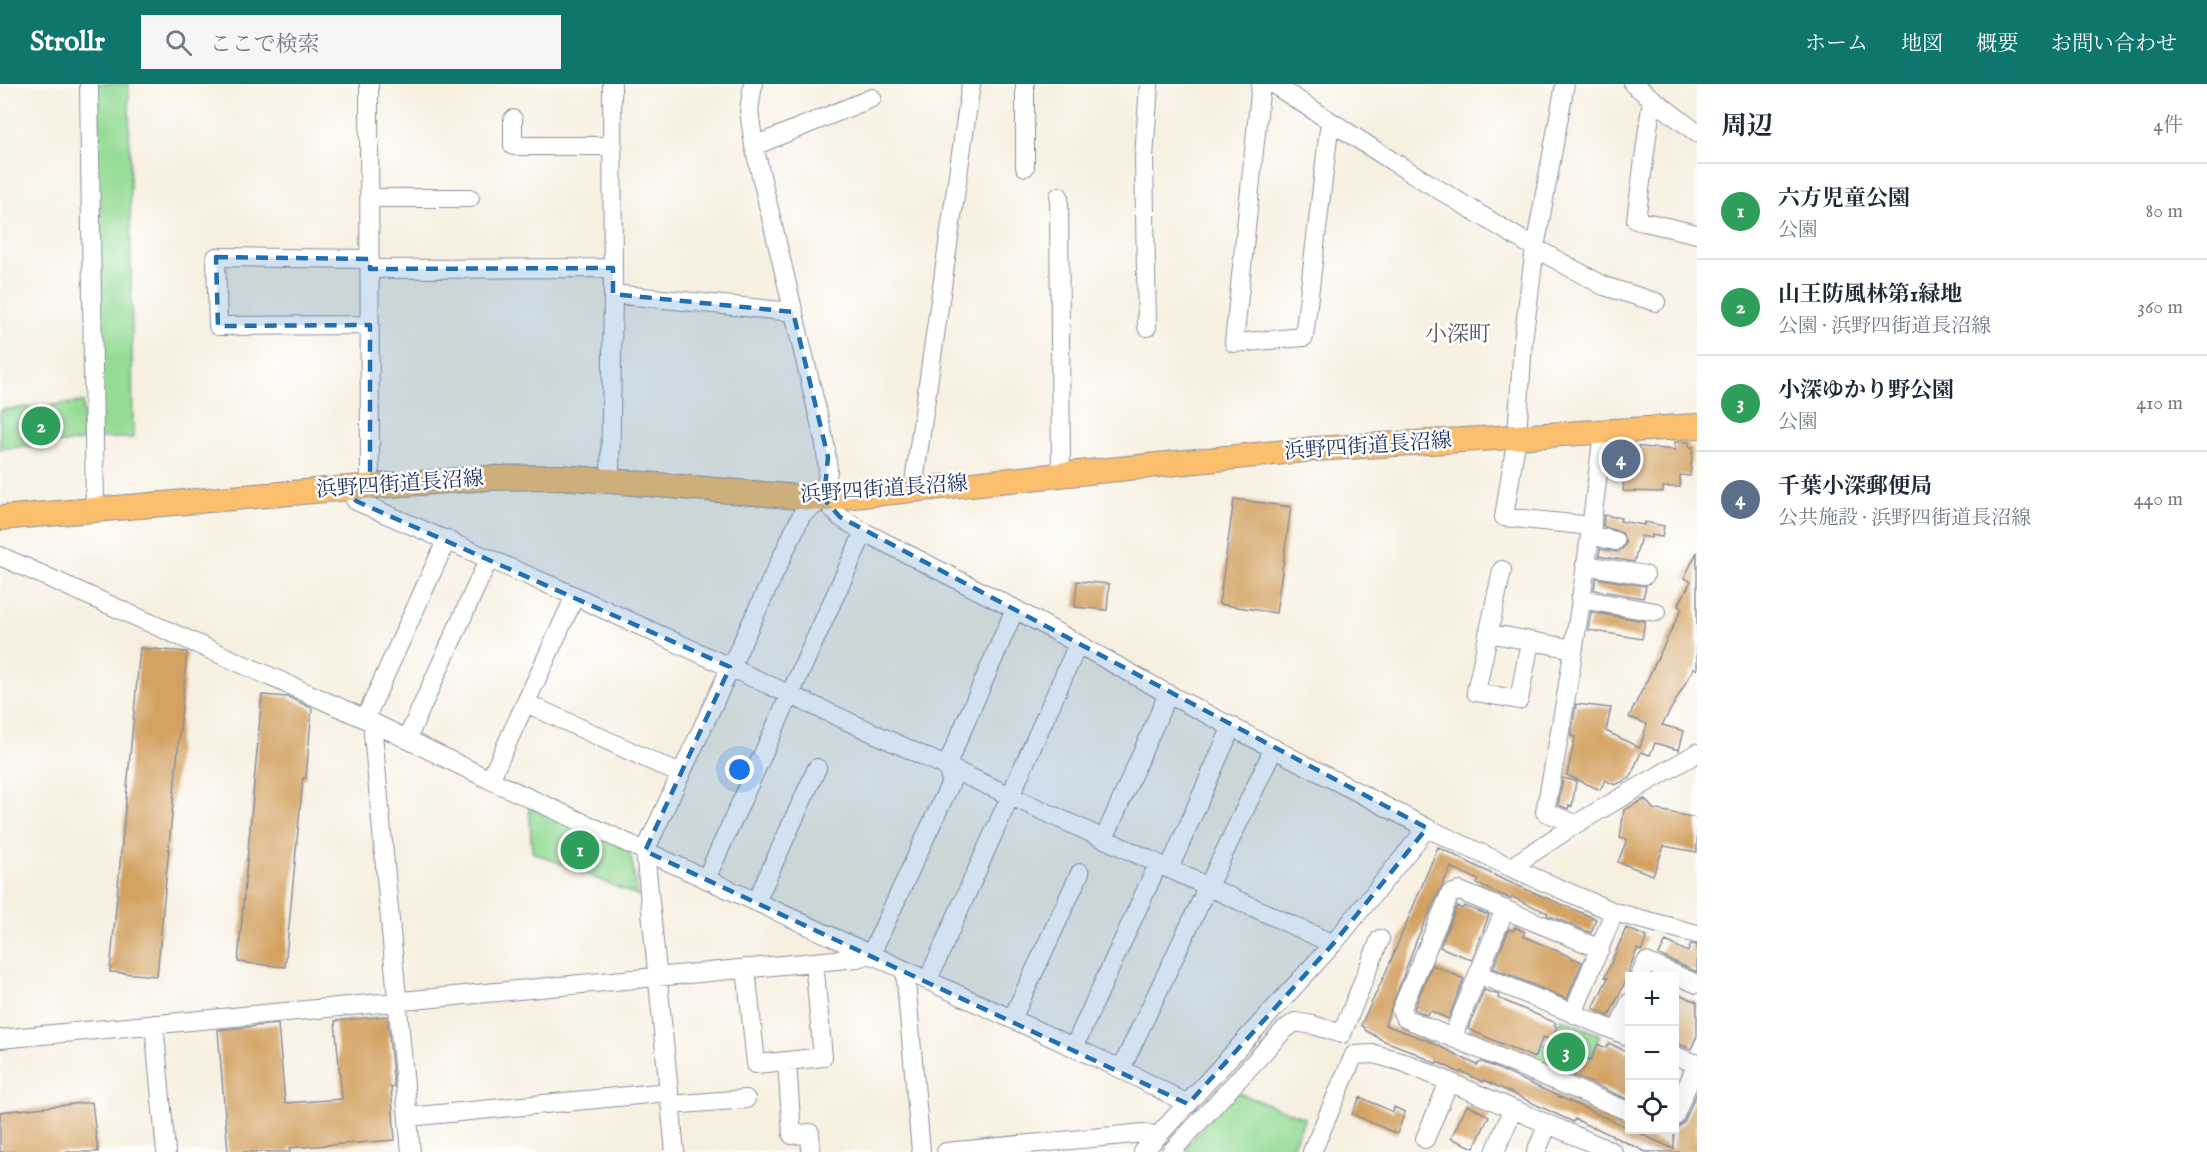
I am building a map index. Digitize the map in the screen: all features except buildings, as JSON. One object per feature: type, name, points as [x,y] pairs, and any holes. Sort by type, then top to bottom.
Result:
[{"type":"main road","name":"浜野四街道長沼線","points":[[0,518],[489,478],[560,477],[610,480],[824,499],[1314,449],[1697,426]]},
{"type":"street","points":[[89,84],[95,510]]},
{"type":"street","points":[[369,84],[370,326],[360,487],[356,501],[575,596],[1333,944]]},
{"type":"street","points":[[610,480],[613,294],[612,84]]},
{"type":"street","points":[[753,84],[749,111],[754,146],[828,458],[824,499],[840,517],[864,532],[1015,609],[1168,694],[1427,828],[1614,912],[1697,934]]},
{"type":"street","points":[[913,489],[971,84]]},
{"type":"street","points":[[1025,84],[1025,166]]},
{"type":"street","points":[[1147,327],[1144,158],[1149,84]]},
{"type":"street","points":[[1261,84],[1234,343],[1304,337],[1330,121]]},
{"type":"street","points":[[1273,84],[1534,248],[1604,286],[1656,302]]},
{"type":"street","points":[[1565,84],[1534,248],[1522,341],[1517,436],[1504,517],[1591,530],[1615,541]]},
{"type":"street","points":[[1634,84],[1697,133]]},
{"type":"street","points":[[754,146],[872,98]]},
{"type":"street","points":[[1652,99],[1636,220],[1697,234]]},
{"type":"street","points":[[513,119],[513,146],[613,146]]},
{"type":"street","points":[[1059,196],[1061,475]]},
{"type":"street","points":[[370,198],[470,198]]},
{"type":"street","points":[[370,326],[218,326],[216,257],[370,264],[613,268]]},
{"type":"street","points":[[613,294],[793,312]]},
{"type":"street","points":[[1576,824],[1545,812],[1574,649],[1603,432]]},
{"type":"street","points":[[675,1152],[645,851],[802,514],[824,499]]},
{"type":"street","points":[[706,879],[864,532]]},
{"type":"street","points":[[411,1152],[369,720],[447,540]]},
{"type":"street","points":[[0,556],[369,720],[490,780],[1122,1069],[1188,1104]]},
{"type":"street","points":[[407,739],[489,558]]},
{"type":"street","points":[[1585,565],[1645,575]]},
{"type":"street","points":[[1502,570],[1476,692],[1520,700],[1530,641]]},
{"type":"street","points":[[490,780],[575,596]]},
{"type":"street","points":[[1580,599],[1656,612]]},
{"type":"street","points":[[0,1039],[857,958],[871,954],[952,780],[946,767],[1015,609]]},
{"type":"street","points":[[1488,633],[1574,649]]},
{"type":"street","points":[[928,980],[1078,644]]},
{"type":"street","points":[[1104,839],[1168,694]]},
{"type":"street","points":[[526,703],[681,774]]},
{"type":"street","points":[[1074,1047],[1232,726]]},
{"type":"street","points":[[1122,1069],[1274,748]]},
{"type":"street","points":[[1512,868],[1576,824],[1697,753]]},
{"type":"street","points":[[756,902],[817,768]]},
{"type":"street","points":[[1143,1152],[1333,944],[1427,828]]},
{"type":"street","points":[[1012,1019],[1080,873]]},
{"type":"street","points":[[1600,949],[1460,891],[1450,894],[1401,1010],[1404,1018],[1625,1110]]},
{"type":"street","points":[[1452,1038],[1505,909]]},
{"type":"street","points":[[1573,1014],[1614,912]]},
{"type":"street","points":[[1342,1034],[1380,939]]},
{"type":"street","points":[[746,968],[756,1064],[823,1057],[814,962]]},
{"type":"street","points":[[1642,972],[1646,962],[1669,972]]},
{"type":"street","points":[[905,970],[921,1152]]},
{"type":"street","points":[[1478,974],[1623,1034]]},
{"type":"street","points":[[1679,976],[1697,984]]},
{"type":"street","points":[[1171,1152],[1284,1030],[1295,1022],[1342,1034],[1354,1055]]},
{"type":"street","points":[[154,1024],[166,1152]]},
{"type":"street","points":[[1354,1055],[1374,1054],[1403,1062],[1613,1152]]},
{"type":"street","points":[[1312,1152],[1354,1055]]},
{"type":"street","points":[[1679,1057],[1697,1064],[1679,1105]]},
{"type":"street","points":[[787,1061],[792,1135],[810,1133],[811,1152]]},
{"type":"street","points":[[1425,1139],[1449,1082]]},
{"type":"street","points":[[408,1117],[670,1099],[746,1099]]},
{"type":"street","points":[[1495,1152],[1513,1109]]},
{"type":"street","points":[[1536,1152],[1548,1124]]},
{"type":"street","points":[[946,1152],[1144,1133],[1158,1137]]},
{"type":"highlighted area","points":[[216,257],[370,259],[370,269],[613,268],[613,294],[793,312],[828,457],[824,499],[840,517],[1427,828],[1333,944],[1188,1104],[645,851],[730,667],[356,501],[349,488],[370,486],[370,325],[218,326]]},
{"type":"green space","points":[[96,84],[129,84],[133,438],[99,438]]},
{"type":"green space","points":[[83,402],[83,441],[0,449],[0,410]]},
{"type":"green space","points":[[529,807],[626,848],[631,857],[638,896],[532,852]]},
{"type":"green space","points":[[1562,1019],[1600,1035],[1589,1062],[1580,1058],[1570,1082],[1532,1066],[1542,1042],[1551,1045]]},
{"type":"green space","points":[[1233,1091],[1305,1118],[1290,1152],[1182,1152]]},
{"type":"place","name":"山王防風林第1緑地","points":[[41,426]]},
{"type":"place","name":"千葉小深郵便局","points":[[1621,459]]},
{"type":"place","name":"六方児童公園","points":[[580,850]]},
{"type":"place","name":"小深ゆかり野公園","points":[[1566,1052]]},
{"type":"district","name":"小深町","points":[[1458,335]]}]
